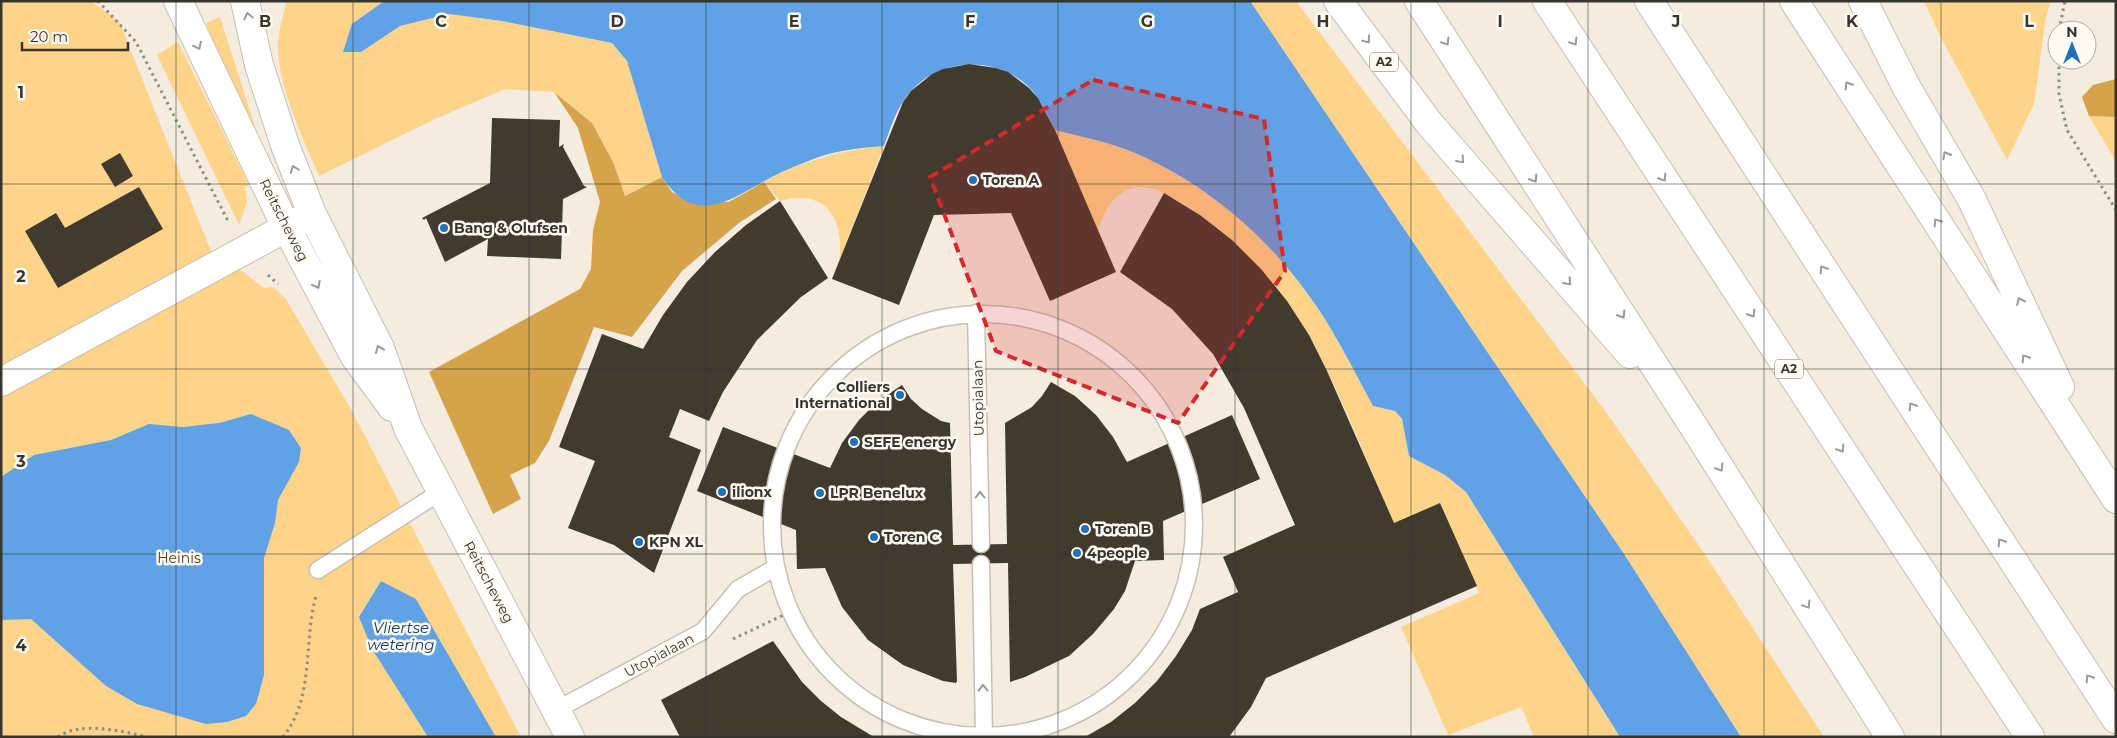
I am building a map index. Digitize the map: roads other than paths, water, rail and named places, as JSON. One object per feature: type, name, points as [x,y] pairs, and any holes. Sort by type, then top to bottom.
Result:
[{"type":"main road","name":"Reitscheweg","points":[[178,1],[286,227],[355,357],[408,428],[570,737]]},
{"type":"main road","name":"Reitscheweg","points":[[245,1],[259,65],[285,145],[312,214],[380,348],[408,428]]},
{"type":"main road","name":"A2","points":[[1338,1],[1429,123],[1694,427]]},
{"type":"main road","name":"A2","points":[[1419,1],[1694,427],[1890,737]]},
{"type":"main road","name":"A2","points":[[1547,1],[2030,737]]},
{"type":"main road","points":[[1649,1],[2116,719]]},
{"type":"main road","points":[[1794,1],[2112,493]]},
{"type":"main road","points":[[1863,1],[1907,88],[1971,198],[2112,493]]},
{"type":"main road","points":[[1,382],[312,214]]},
{"type":"lane","name":"Utopialaan","points":[[976,313],[981,544]]},
{"type":"lane","points":[[976,313],[1039,320],[1096,345],[1144,386],[1177,440],[1194,506],[1191,564],[1173,619],[1140,667],[1095,704],[1042,728],[984,737],[924,728],[868,703],[822,664],[790,612],[775,568],[770,519],[784,450],[814,396],[859,352],[915,324],[976,313]]},
{"type":"lane","points":[[318,570],[442,491]]},
{"type":"lane","points":[[981,564],[984,737]]},
{"type":"lane","name":"Utopialaan","points":[[556,710],[703,631],[738,589],[775,568]]},
{"type":"water","points":[[384,1],[1250,1],[1626,557],[1741,737],[1620,737],[1466,492],[1445,475],[1409,456],[1402,419],[1395,411],[1373,406],[1325,319],[1280,259],[1259,237],[1213,198],[1162,166],[1116,146],[1055,130],[1037,97],[1029,87],[1016,77],[1001,70],[985,66],[953,67],[938,72],[924,80],[906,97],[895,117],[884,146],[824,155],[781,172],[727,201],[701,206],[688,202],[675,193],[662,177],[627,61],[612,43],[502,21],[449,14],[400,26],[361,52],[343,52],[352,24]]},
{"type":"water","points":[[251,414],[289,430],[301,448],[299,462],[278,500],[275,523],[264,558],[264,675],[256,704],[246,716],[227,722],[206,724],[137,704],[106,686],[31,619],[1,620],[1,477],[34,455],[111,440],[149,424],[183,427],[219,423]]},
{"type":"water","name":"Vliertse wetering","points":[[381,581],[416,599],[496,737],[428,737],[372,649],[359,617]]},
{"type":"place","name":"Toren A","points":[[973,180]]},
{"type":"place","name":"Bang & Olufsen","points":[[444,228]]},
{"type":"place","name":"Colliers International","points":[[900,395]]},
{"type":"place","name":"SEFE energy","points":[[854,442]]},
{"type":"place","name":"ilionx","points":[[722,492]]},
{"type":"place","name":"LPR Benelux","points":[[820,493]]},
{"type":"place","name":"Toren B","points":[[1085,529]]},
{"type":"place","name":"Toren C","points":[[874,537]]},
{"type":"place","name":"KPN XL","points":[[639,542]]},
{"type":"place","name":"4people","points":[[1077,553]]},
{"type":"park label","name":"Heinis","points":[[179,558]]}]
